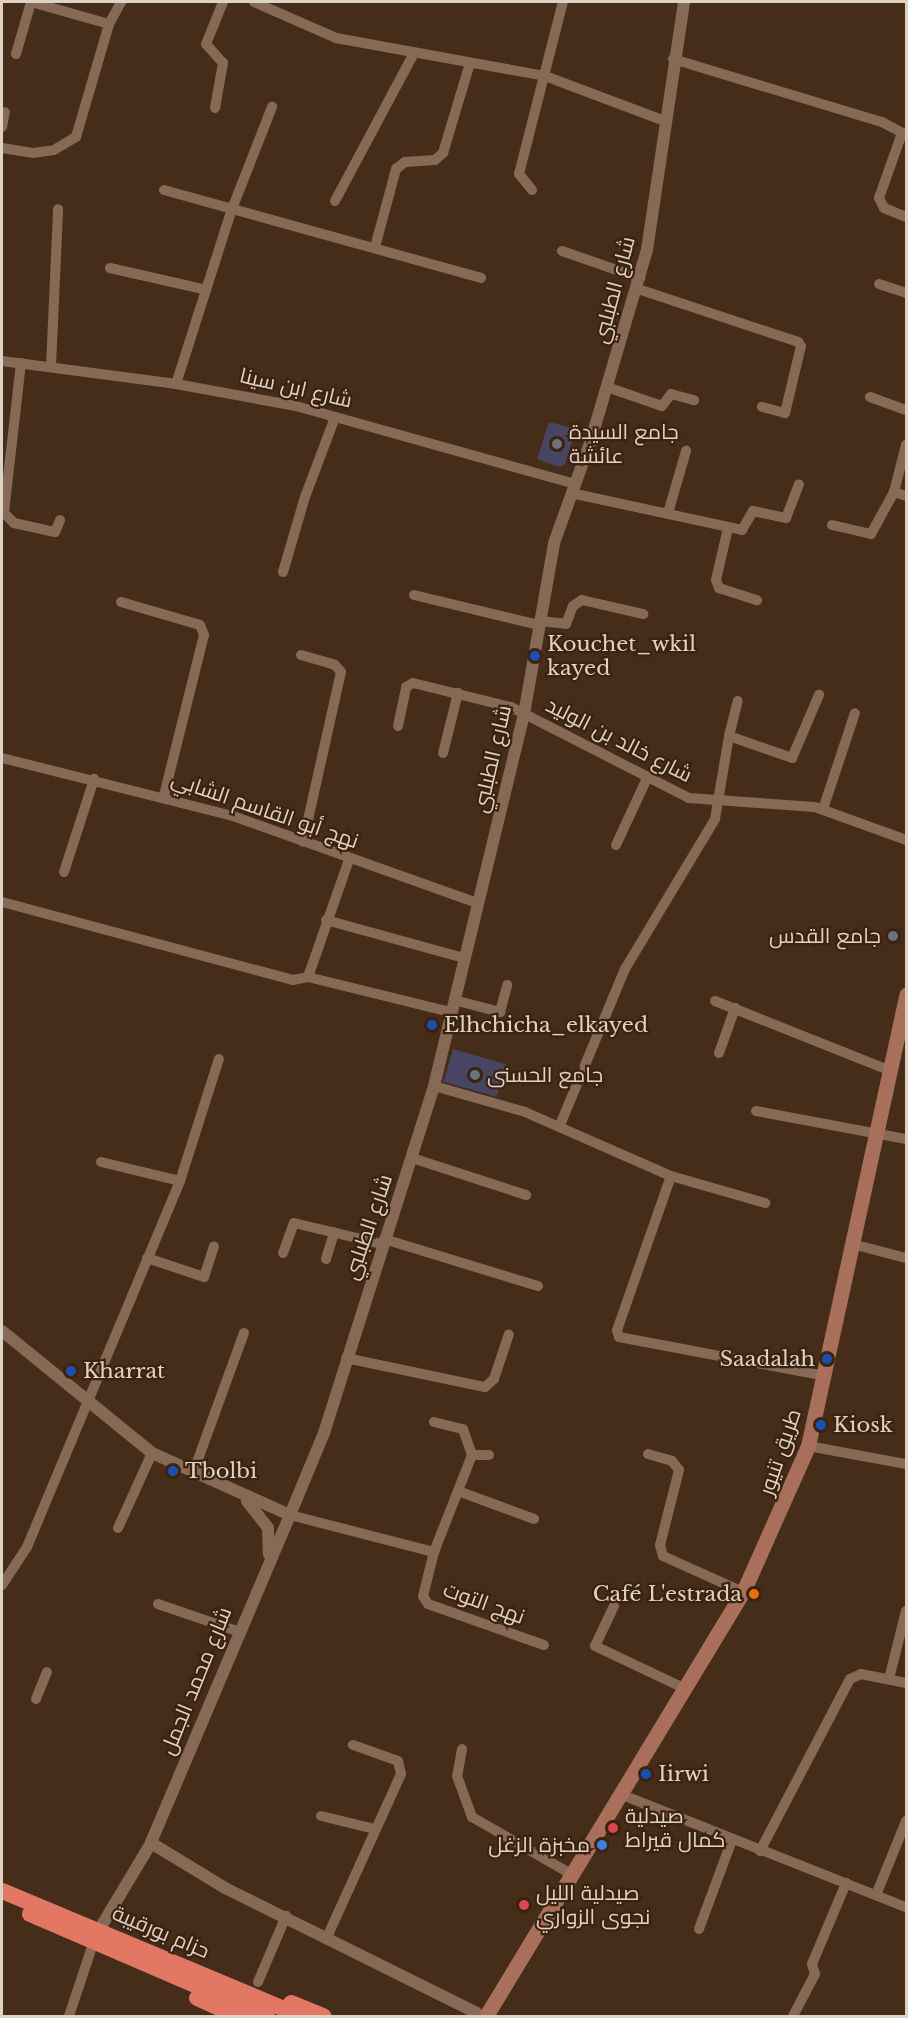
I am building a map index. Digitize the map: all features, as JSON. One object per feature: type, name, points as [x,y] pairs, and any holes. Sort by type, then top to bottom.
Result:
[{"type":"highway","name":"حزام بورقيبة","points":[[2,1891],[273,2012],[301,2016]]},
{"type":"highway","name":"حزام بورقيبة","points":[[2,1903],[97,1935]]},
{"type":"highway","points":[[97,1935],[141,1972],[237,2016]]},
{"type":"highway","points":[[97,1935],[142,1940],[323,2016]]},
{"type":"main road","name":"طريق تنيور","points":[[479,2015],[548,1900],[571,1874],[686,1689],[743,1592],[808,1446],[856,1245],[906,995]]},
{"type":"street","points":[[16,54],[31,2],[109,24]]},
{"type":"street","points":[[2,148],[33,153],[54,150],[76,137],[109,24],[121,2]]},
{"type":"street","points":[[215,108],[223,63],[206,44],[223,2]]},
{"type":"street","points":[[254,2],[336,38],[413,55],[545,76],[665,121]]},
{"type":"street","points":[[532,190],[519,174],[563,2]]},
{"type":"street","name":"شارع الطبلبي","points":[[290,1515],[324,1433],[434,1086],[524,714],[554,543],[607,387],[639,283],[673,59],[684,2]]},
{"type":"street","points":[[335,201],[413,55]]},
{"type":"street","points":[[673,59],[882,122],[904,134],[879,198],[884,208],[906,217]]},
{"type":"street","points":[[375,247],[396,169],[442,153],[470,63]]},
{"type":"street","points":[[176,384],[232,209],[272,107]]},
{"type":"street","points":[[2,127],[6,112]]},
{"type":"street","points":[[164,190],[320,237],[375,247],[481,278]]},
{"type":"street","points":[[51,366],[58,209]]},
{"type":"street","points":[[562,251],[639,283],[798,342],[801,346],[784,413],[762,407]]},
{"type":"street","points":[[110,268],[207,290]]},
{"type":"street","points":[[879,284],[906,293]]},
{"type":"street","name":"شارع ابن سينا","points":[[2,361],[176,384],[335,417],[573,489],[728,528]]},
{"type":"street","points":[[21,363],[3,514],[14,523],[55,532],[60,520]]},
{"type":"street","points":[[607,387],[662,406],[671,394],[694,400]]},
{"type":"street","points":[[870,397],[906,410]]},
{"type":"street","points":[[283,572],[304,496],[335,417]]},
{"type":"street","points":[[832,525],[871,534],[894,492],[906,445]]},
{"type":"street","points":[[668,513],[686,451]]},
{"type":"street","points":[[758,600],[719,588],[716,580],[728,528],[742,530],[753,511],[786,518],[799,484]]},
{"type":"street","points":[[894,492],[906,496]]},
{"type":"street","points":[[414,596],[539,623],[566,624],[573,606],[582,600],[643,614]]},
{"type":"street","points":[[121,602],[200,625],[204,635],[164,795]]},
{"type":"street","points":[[301,655],[335,665],[341,672],[303,842]]},
{"type":"street","name":"شارع خالد بن الوليد","points":[[398,726],[408,684],[458,693],[524,714],[689,798],[823,809],[906,840]]},
{"type":"street","points":[[443,753],[458,693]]},
{"type":"street","points":[[729,736],[792,758],[819,695]]},
{"type":"street","points":[[560,1125],[604,1012],[625,969],[710,831],[738,701]]},
{"type":"street","points":[[823,809],[855,713]]},
{"type":"street","name":"نهج أبو القاسم الشابي","points":[[2,758],[164,795],[478,903]]},
{"type":"street","points":[[616,845],[648,776]]},
{"type":"street","points":[[64,872],[94,779]]},
{"type":"street","points":[[308,977],[326,920],[349,860]]},
{"type":"street","points":[[2,902],[293,980],[308,977],[453,1006],[500,1012],[507,985]]},
{"type":"street","points":[[326,920],[464,958]]},
{"type":"street","points":[[715,1001],[891,1071]]},
{"type":"street","points":[[719,1053],[735,1008]]},
{"type":"street","points":[[2,1585],[26,1548],[86,1399],[180,1181],[219,1059]]},
{"type":"street","points":[[434,1086],[560,1125],[671,1176],[765,1203]]},
{"type":"street","points":[[756,1111],[906,1139]]},
{"type":"street","points":[[412,1158],[526,1195]]},
{"type":"street","points":[[101,1162],[180,1181]]},
{"type":"street","points":[[671,1176],[616,1330],[619,1337],[826,1376]]},
{"type":"street","points":[[283,1253],[294,1223],[383,1241],[538,1286]]},
{"type":"street","points":[[326,1259],[333,1232]]},
{"type":"street","points":[[856,1245],[906,1258]]},
{"type":"street","points":[[147,1258],[204,1277],[214,1247]]},
{"type":"street","points":[[2,1331],[152,1453],[242,1496],[290,1515]]},
{"type":"street","points":[[193,1473],[244,1333]]},
{"type":"street","points":[[346,1358],[485,1387],[494,1379],[509,1334]]},
{"type":"street","points":[[434,1422],[463,1429],[472,1455],[489,1455]]},
{"type":"street","points":[[808,1446],[906,1464]]},
{"type":"street","points":[[118,1528],[152,1453]]},
{"type":"street","points":[[648,1454],[672,1461],[679,1470],[660,1545],[663,1556],[743,1592]]},
{"type":"street","name":"نهج التوت","points":[[472,1455],[434,1552],[423,1596],[428,1604],[544,1646]]},
{"type":"street","points":[[458,1491],[534,1519]]},
{"type":"street","points":[[242,1496],[268,1528],[268,1563]]},
{"type":"street","name":"نهج التوت","points":[[290,1515],[434,1552]]},
{"type":"street","name":"شارع محمد الجمل","points":[[97,1935],[151,1843],[237,1631],[290,1515]]},
{"type":"street","points":[[158,1604],[237,1631]]},
{"type":"street","points":[[614,1606],[595,1646],[686,1689]]},
{"type":"street","points":[[889,1679],[906,1611]]},
{"type":"street","points":[[36,1699],[46,1672]]},
{"type":"street","points":[[760,1851],[850,1679],[861,1674],[906,1683]]},
{"type":"street","points":[[328,1935],[401,1774],[398,1761],[353,1745]]},
{"type":"street","points":[[462,1749],[457,1776],[472,1816],[571,1874]]},
{"type":"street","points":[[620,1794],[906,1907]]},
{"type":"street","points":[[321,1816],[375,1829]]},
{"type":"street","points":[[876,1894],[906,1821]]},
{"type":"street","points":[[699,1929],[732,1840]]},
{"type":"street","points":[[151,1843],[198,1873],[328,1935],[479,2015]]},
{"type":"street","points":[[793,2016],[815,1974],[812,1964],[846,1883]]},
{"type":"street","points":[[258,1982],[286,1916]]},
{"type":"street","points":[[69,2016],[97,1935]]},
{"type":"building","name":"جامع السيدة عائشة","points":[[549,422],[576,429],[565,464],[560,467],[537,459]]},
{"type":"building","name":"جامع الحسنى","points":[[453,1049],[506,1064],[496,1097],[444,1082]]},
{"type":"place","name":"جامع السيدة عائشة","points":[[557,444]]},
{"type":"place","name":"Kouchet_wkil kayed","points":[[535,656]]},
{"type":"place","name":"جامع القدس","points":[[893,936]]},
{"type":"place","name":"Elhchicha_elkayed","points":[[432,1025]]},
{"type":"place","name":"جامع الحسنى","points":[[475,1075]]},
{"type":"place","name":"Saadalah","points":[[827,1359]]},
{"type":"place","name":"Kharrat","points":[[71,1371]]},
{"type":"place","name":"Kiosk","points":[[821,1425]]},
{"type":"place","name":"Tbolbi","points":[[173,1471]]},
{"type":"place","name":"Café L'estrada","points":[[754,1594]]},
{"type":"place","name":"Iirwi","points":[[646,1774]]},
{"type":"place","name":"صيدلية كمال قيراط","points":[[613,1828]]},
{"type":"place","name":"مخبزة الزغل","points":[[602,1845]]},
{"type":"place","name":"صيدلية الليل نجوى الزواري","points":[[524,1905]]}]
